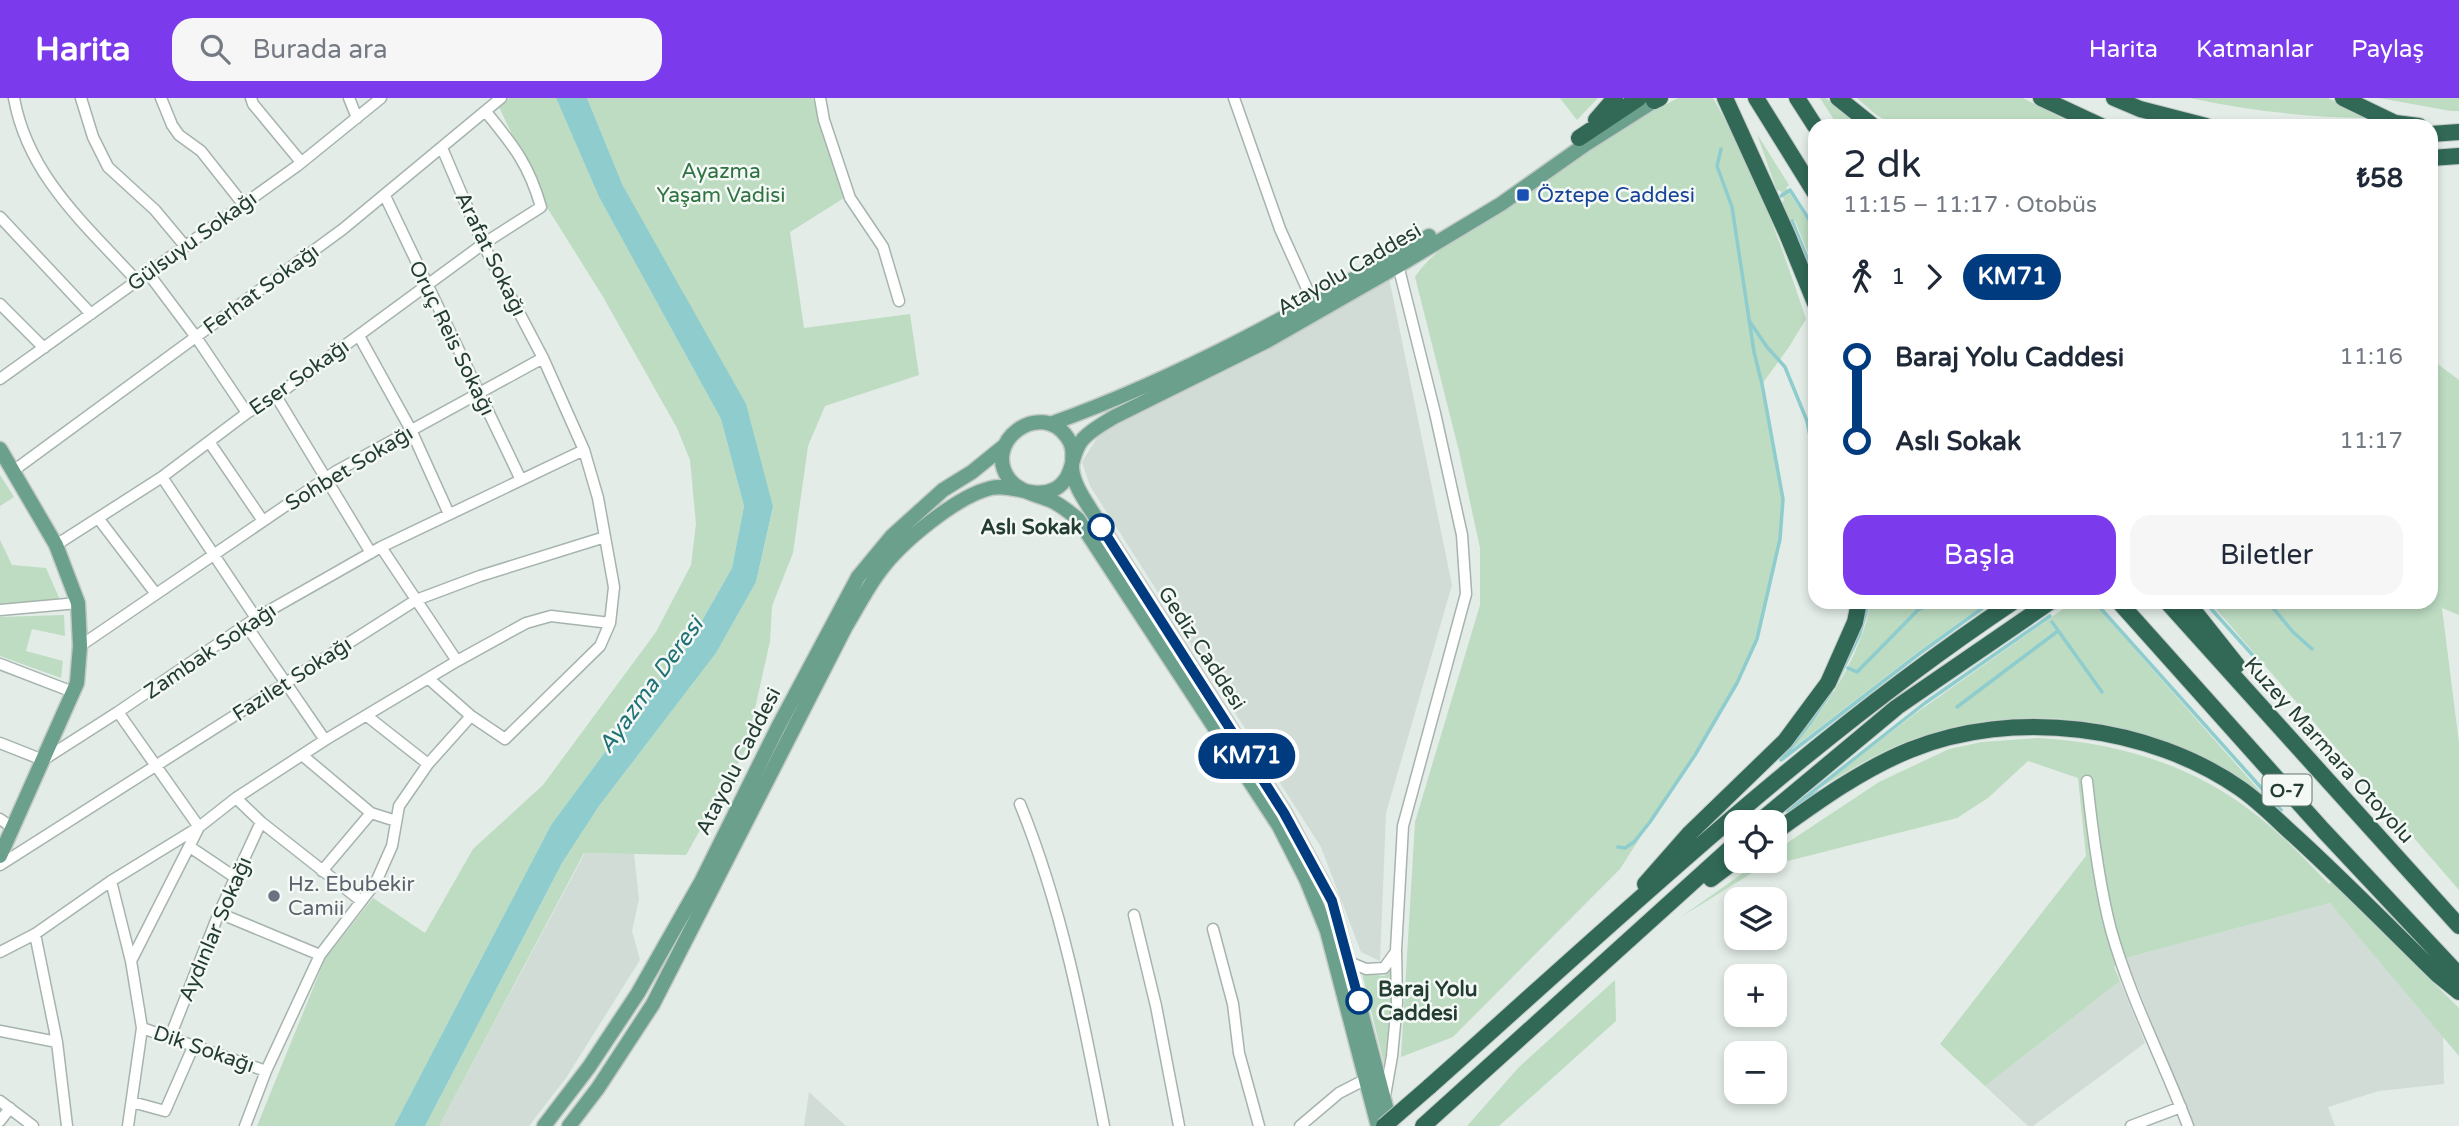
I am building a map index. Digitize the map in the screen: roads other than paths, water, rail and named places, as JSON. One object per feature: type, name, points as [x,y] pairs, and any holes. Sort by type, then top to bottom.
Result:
[{"type":"highway","points":[[1579,138],[1615,98]]},
{"type":"highway","points":[[1756,98],[1808,182]]},
{"type":"highway","points":[[1797,98],[1810,119]]},
{"type":"highway","points":[[1838,98],[1864,119]]},
{"type":"highway","points":[[2041,98],[2086,119]]},
{"type":"highway","points":[[2114,98],[2178,119]]},
{"type":"highway","points":[[2343,98],[2388,119]]},
{"type":"highway","points":[[1579,138],[1653,99]]},
{"type":"highway","points":[[1726,100],[1808,286]]},
{"type":"highway","points":[[2438,128],[2459,130]]},
{"type":"highway","points":[[2438,133],[2459,130]]},
{"type":"highway","points":[[2438,158],[2459,156]]},
{"type":"highway","points":[[1594,941],[1689,834],[1785,741],[1828,683],[1857,609]]},
{"type":"highway","points":[[1384,1126],[1758,795],[1902,681],[2003,609]]},
{"type":"highway","points":[[1773,810],[1897,707],[2040,609]]},
{"type":"highway","name":"O-7","points":[[2125,609],[2323,830],[2459,975]]},
{"type":"highway","name":"Kuzey Marmara Otoyolu","points":[[2173,609],[2459,926]]},
{"type":"highway","points":[[2193,609],[2346,801]]},
{"type":"highway","points":[[1787,824],[1880,764],[1911,749],[1954,737],[1988,731],[2042,728],[2126,739],[2167,751],[2241,789],[2459,992]]},
{"type":"highway","points":[[1423,1126],[1724,854]]},
{"type":"highway","points":[[1581,984],[1724,870]]},
{"type":"main road","name":"Atayolu Caddesi","points":[[544,1126],[589,1067],[644,982],[701,882],[778,727],[858,577],[891,536],[943,490],[1004,446],[1010,436],[1027,424],[1050,424],[1106,403],[1284,319],[1501,204],[1653,99]]},
{"type":"main road","name":"Atayolu Caddesi","points":[[569,1126],[598,1088],[653,1004],[840,638],[880,570],[916,533],[961,502],[990,488],[1039,493],[1058,487],[1067,478],[1077,447],[1083,438],[1114,417],[1267,341],[1482,206],[1579,138]]},
{"type":"main road","points":[[1050,424],[1067,437],[1072,447],[1072,468]]},
{"type":"main road","points":[[1004,446],[1002,456],[1009,479],[1028,492]]},
{"type":"main road","points":[[0,449],[56,545],[78,603],[80,646],[77,682],[0,856]]},
{"type":"main road","name":"Gediz Caddesi","points":[[1072,468],[1078,489],[1089,508],[1284,813],[1332,901],[1349,962],[1372,1076],[1378,1126]]},
{"type":"main road","name":"Gediz Caddesi","points":[[1028,492],[1054,502],[1078,519],[1279,826],[1306,879],[1327,931],[1372,1076],[1385,1101],[1391,1126]]},
{"type":"street","points":[[14,98],[30,147],[45,177],[137,281]]},
{"type":"street","points":[[81,98],[93,137],[108,166],[155,210],[185,246]]},
{"type":"street","points":[[161,98],[179,135],[201,151],[243,204]]},
{"type":"street","points":[[251,98],[253,104],[301,162]]},
{"type":"street","points":[[349,98],[356,118]]},
{"type":"street","name":"Gülsuyu Sokağı","points":[[0,379],[301,162],[382,98]]},
{"type":"street","name":"Ferhat Sokağı","points":[[13,471],[385,196],[501,98]]},
{"type":"street","points":[[820,98],[824,120],[850,198],[883,247],[899,301]]},
{"type":"street","points":[[1234,98],[1280,229],[1313,302]]},
{"type":"street","name":"Eser Sokağı","points":[[56,545],[162,477],[483,244],[541,207],[535,185],[518,151],[486,112]]},
{"type":"street","name":"Arafat Sokağı","points":[[442,148],[483,244],[543,358]]},
{"type":"street","name":"Oruç Reis Sokağı","points":[[385,196],[521,480]]},
{"type":"street","points":[[0,217],[91,314]]},
{"type":"street","points":[[1385,1101],[1397,1003],[1396,950],[1403,826],[1466,594],[1462,535],[1397,260]]},
{"type":"street","points":[[148,273],[196,337],[247,413]]},
{"type":"street","points":[[0,304],[44,348]]},
{"type":"street","points":[[359,336],[411,430],[449,514]]},
{"type":"street","points":[[429,679],[471,716],[505,739],[600,646],[610,623],[614,587],[598,498],[584,450],[543,358]]},
{"type":"street","name":"Sohbet Sokağı","points":[[80,646],[325,479],[543,358]]},
{"type":"street","points":[[276,396],[325,479],[416,600],[457,661]]},
{"type":"street","points":[[210,443],[263,521]]},
{"type":"street","name":"Zambak Sokağı","points":[[43,760],[256,618],[376,550],[584,450]]},
{"type":"street","points":[[162,477],[256,618]]},
{"type":"street","points":[[98,518],[156,594]]},
{"type":"street","name":"Fazilet Sokağı","points":[[0,865],[416,600],[480,576],[606,537]]},
{"type":"street","points":[[0,610],[78,603]]},
{"type":"street","points":[[0,952],[34,934],[111,881],[199,827],[236,798],[325,740],[526,623],[551,616],[610,623]]},
{"type":"street","points":[[246,625],[325,740]]},
{"type":"street","points":[[0,664],[73,692]]},
{"type":"street","points":[[118,712],[199,827]]},
{"type":"street","points":[[367,716],[428,764]]},
{"type":"street","points":[[244,1126],[266,1070],[320,955],[376,882],[392,846],[399,806],[428,764],[471,716]]},
{"type":"street","points":[[0,743],[43,760]]},
{"type":"street","points":[[302,755],[371,813],[396,821]]},
{"type":"street","points":[[2087,781],[2111,929],[2136,1005],[2188,1126]]},
{"type":"street","points":[[236,798],[261,822],[360,900]]},
{"type":"street","points":[[1020,804],[1038,848],[1068,949],[1104,1126]]},
{"type":"street","points":[[322,871],[371,813]]},
{"type":"street","points":[[0,819],[13,828]]},
{"type":"street","name":"Aydınlar Sokağı","points":[[170,1037],[219,913],[261,822]]},
{"type":"street","points":[[131,961],[199,827]]},
{"type":"street","points":[[190,847],[236,878]]},
{"type":"street","points":[[111,881],[131,961],[142,1028],[128,1126]]},
{"type":"street","points":[[219,913],[320,955]]},
{"type":"street","points":[[1133,915],[1156,1006],[1179,1126]]},
{"type":"street","points":[[1213,929],[1233,1004],[1239,1053],[1259,1126]]},
{"type":"street","points":[[34,934],[57,1042],[67,1126]]},
{"type":"street","points":[[1349,962],[1366,969],[1384,968],[1396,950]]},
{"type":"street","name":"Dik Sokağı","points":[[142,1028],[266,1070]]},
{"type":"street","points":[[0,1031],[57,1042]]},
{"type":"street","points":[[132,1102],[165,1111],[193,1047]]},
{"type":"street","points":[[1300,1126],[1339,1093],[1372,1076]]},
{"type":"street","points":[[1,1122],[5,1104],[33,1126]]},
{"type":"street","points":[[2131,1126],[2181,1107]]},
{"type":"water","points":[[556,98],[587,98],[623,186],[746,404],[773,507],[756,582],[716,653],[599,806],[562,863],[425,1126],[394,1126],[551,825],[687,647],[732,568],[744,506],[721,419],[599,197]]},
{"type":"waterway","points":[[1618,847],[1625,848],[1634,842],[1650,822],[1695,755],[1737,683],[1757,639],[1780,539],[1783,499],[1754,352],[1732,207],[1717,166],[1721,149]]},
{"type":"waterway","points":[[1781,196],[1790,190],[1808,218]]},
{"type":"waterway","points":[[1792,221],[1808,260]]},
{"type":"waterway","points":[[1750,322],[1785,367],[1808,426]]},
{"type":"waterway","points":[[1835,685],[1859,636],[1867,609]]},
{"type":"waterway","points":[[1848,668],[1857,672],[1920,609]]},
{"type":"waterway","points":[[1831,692],[1781,760],[1981,609]]},
{"type":"waterway","points":[[2101,609],[2281,810],[2267,800]]},
{"type":"waterway","points":[[2211,609],[2258,661]]},
{"type":"waterway","points":[[2274,609],[2312,649]]},
{"type":"waterway","points":[[1819,792],[1788,811],[1925,703],[2050,616]]},
{"type":"waterway","points":[[2052,622],[2102,692]]},
{"type":"waterway","points":[[1957,707],[2058,631]]},
{"type":"place","name":"Öztepe Caddesi","points":[[1523,195]]},
{"type":"place","name":"Aslı Sokak","points":[[1101,527]]},
{"type":"place","name":"Hz. Ebubekir Camii","points":[[274,896]]},
{"type":"place","name":"Baraj Yolu Caddesi","points":[[1359,1001]]},
{"type":"park label","name":"Ayazma Yaşam Vadisi","points":[[721,183]]},
{"type":"water label","name":"Ayazma Deresi","points":[[650,685]]}]
